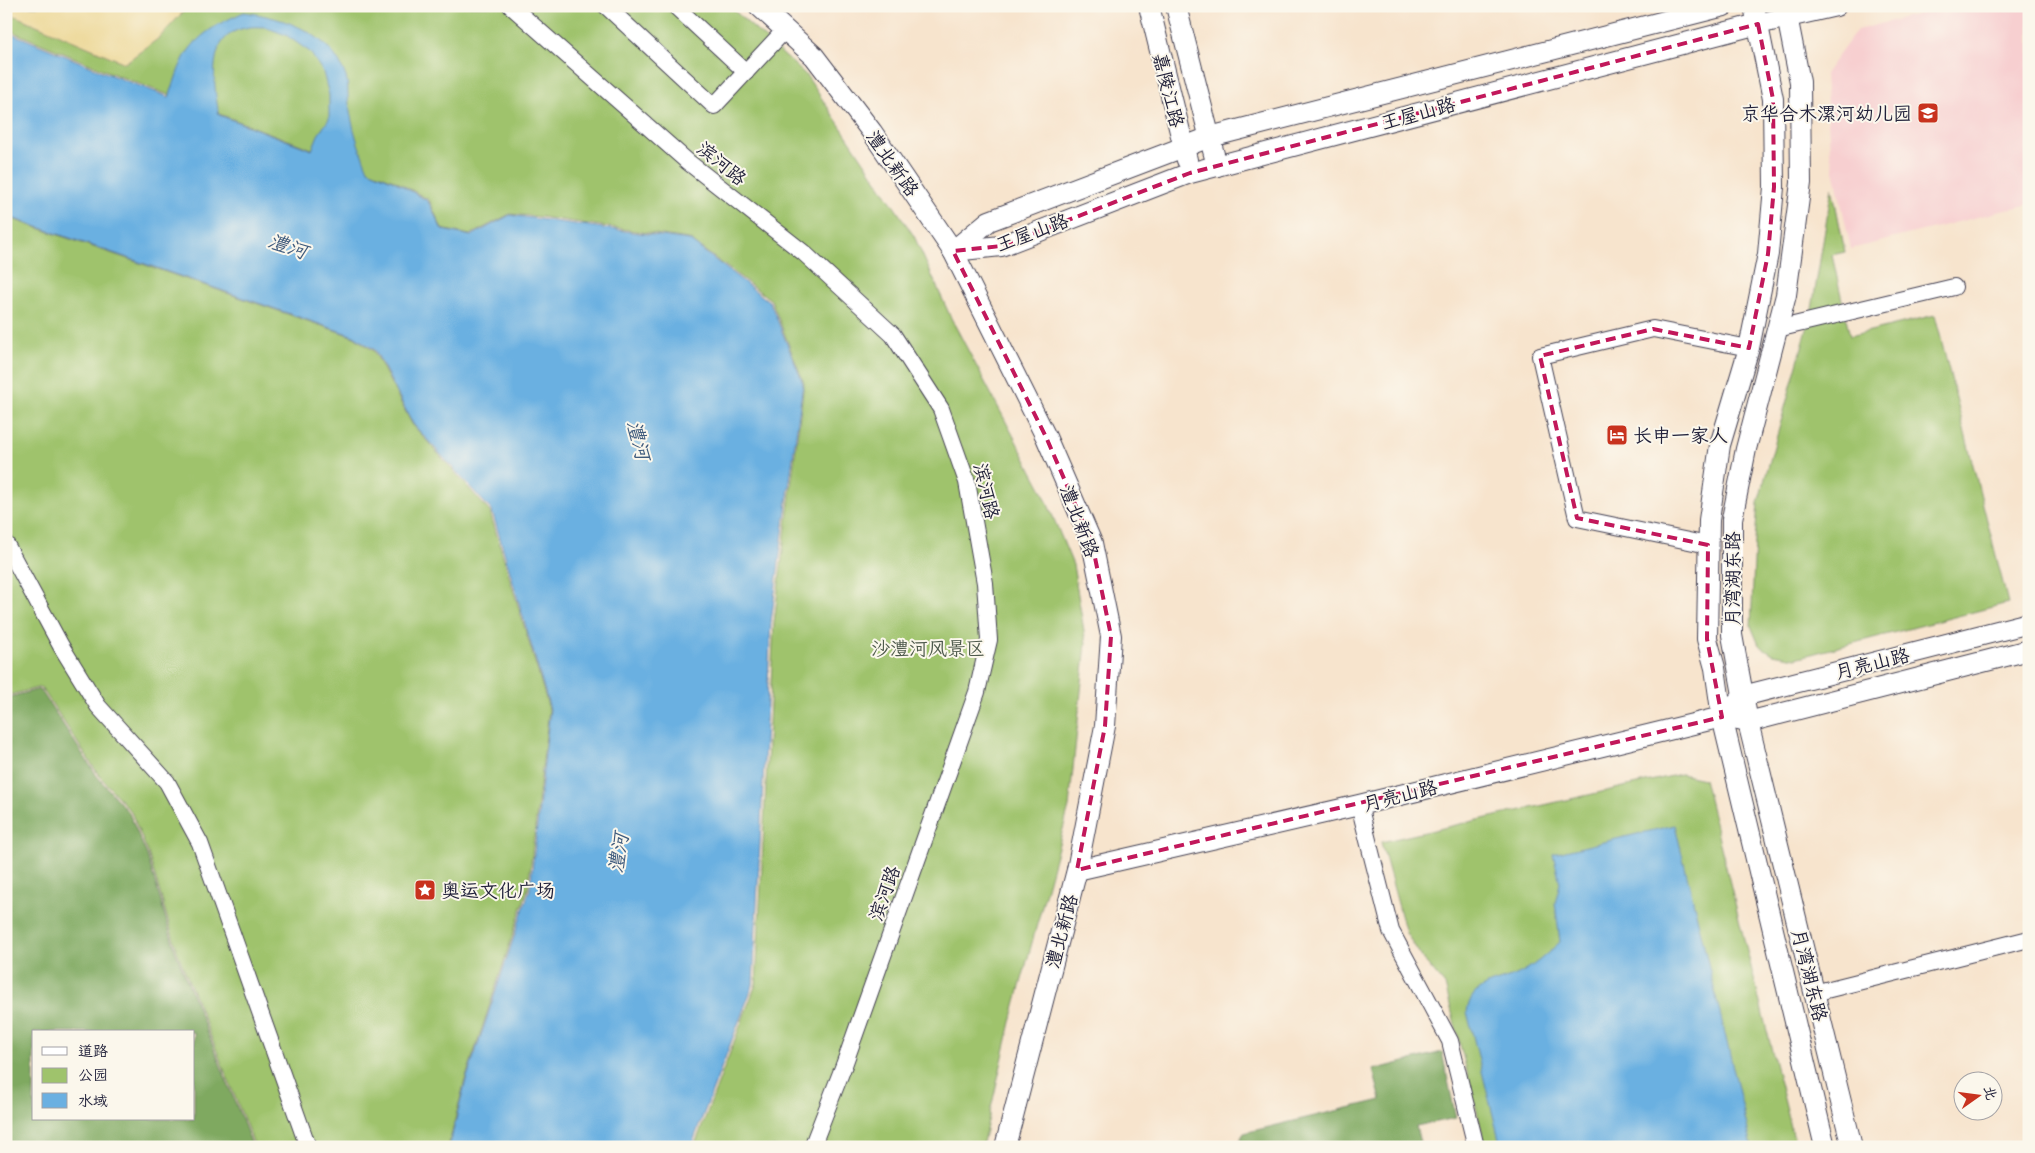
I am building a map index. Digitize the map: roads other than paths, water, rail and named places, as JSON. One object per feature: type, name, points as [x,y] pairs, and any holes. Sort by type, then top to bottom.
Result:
[{"type":"street","name":"滨河路","points":[[511,6],[688,162],[804,253],[893,336],[941,409],[967,482],[985,583],[989,640],[977,692],[844,1065],[812,1147]]},
{"type":"street","points":[[606,6],[714,106],[785,30]]},
{"type":"street","points":[[674,6],[746,72]]},
{"type":"street","name":"澧北新路","points":[[759,6],[814,56],[872,132],[953,251],[1046,437],[1092,543],[1111,636],[1105,726],[1077,870],[1005,1147]]},
{"type":"street","name":"嘉陵江路","points":[[1148,6],[1190,173]]},
{"type":"street","name":"嘉陵江路","points":[[1176,6],[1217,166]]},
{"type":"street","name":"王屋山路","points":[[953,251],[988,221],[1210,137],[1724,6]]},
{"type":"street","name":"王屋山路","points":[[953,251],[1001,246],[1190,173],[1756,15],[1836,6]]},
{"type":"street","name":"月湾湖东路","points":[[1786,12],[1800,82],[1801,183],[1786,295],[1746,449],[1732,519],[1732,635],[1748,722],[1852,1147]]},
{"type":"street","name":"月湾湖东路","points":[[1756,15],[1773,99],[1774,187],[1768,254],[1748,348],[1720,445],[1708,545],[1707,639],[1715,668],[1722,717],[1825,1147]]},
{"type":"street","points":[[1777,329],[1954,287]]},
{"type":"street","points":[[1708,545],[1577,518],[1540,356],[1653,329],[1748,348]]},
{"type":"street","points":[[6,544],[61,646],[98,706],[167,782],[200,843],[308,1147]]},
{"type":"street","name":"月亮山路","points":[[1743,696],[2029,624]]},
{"type":"street","name":"月亮山路","points":[[1077,870],[1359,805],[1722,717],[1748,722],[2029,650]]},
{"type":"street","points":[[1722,717],[1743,696]]},
{"type":"street","points":[[1359,805],[1391,931],[1450,1041],[1476,1147]]},
{"type":"street","points":[[1814,993],[2029,939]]},
{"type":"water","name":"澧河","points":[[244,12],[276,18],[305,30],[330,49],[346,77],[352,121],[368,170],[394,181],[428,201],[442,230],[471,236],[510,215],[689,240],[770,302],[803,383],[771,622],[753,985],[691,1147],[449,1147],[466,1080],[530,889],[550,709],[492,511],[413,424],[375,350],[354,336],[6,216],[6,31],[169,97],[181,64],[195,43],[209,30]],"holes":[[[250,27],[265,27],[286,35],[310,52],[323,72],[329,95],[329,119],[318,135],[312,150],[219,115],[214,77],[215,63],[223,40],[232,33]]]},
{"type":"water","points":[[1675,825],[1752,1147],[1501,1147],[1467,1012],[1469,1002],[1473,995],[1485,986],[1528,969],[1560,942],[1555,903],[1560,883],[1553,854]]},
{"type":"place","name":"京华合木漯河幼儿园","points":[[1928,113]]},
{"type":"place","name":"长申一家人","points":[[1617,435]]},
{"type":"place","name":"奥运文化广场","points":[[425,890]]},
{"type":"park label","name":"沙澧河风景区","points":[[928,648]]}]
